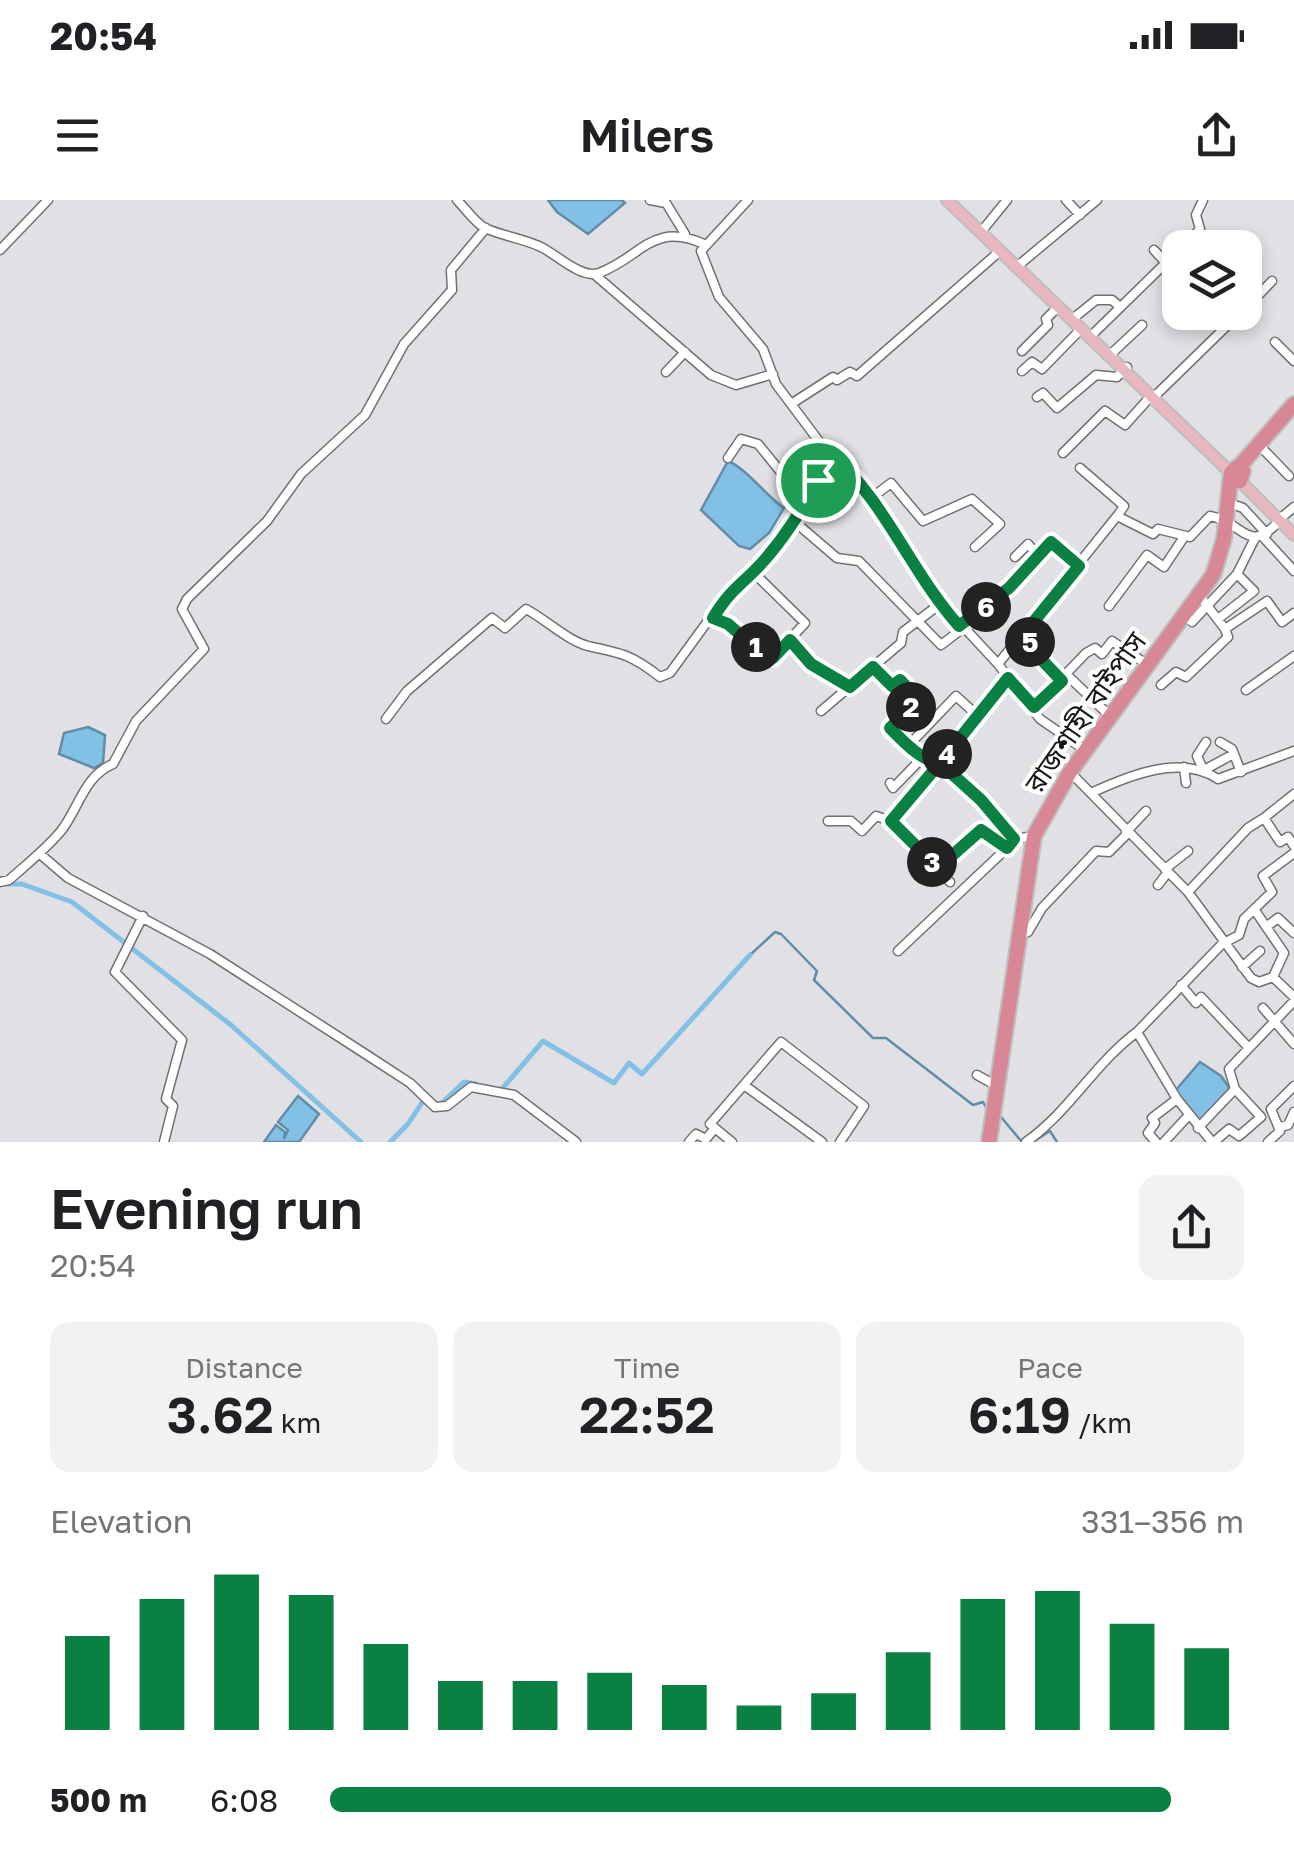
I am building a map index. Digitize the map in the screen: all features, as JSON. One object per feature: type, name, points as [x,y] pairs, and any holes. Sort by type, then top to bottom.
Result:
[{"type":"highway","name":"রাজশাহী বাইপাস","points":[[989,1142],[1034,836],[1085,750],[1185,614],[1203,599],[1221,558],[1227,508],[1237,475],[1256,449],[1288,421],[1294,404]]},
{"type":"main road","points":[[950,200],[1294,532]]},
{"type":"main road","points":[[982,230],[1125,368]]},
{"type":"street","points":[[0,250],[48,200]]},
{"type":"street","points":[[457,200],[486,228],[541,246],[594,274],[710,374],[736,385],[773,374]]},
{"type":"street","points":[[650,200],[666,203],[685,234],[704,244]]},
{"type":"street","points":[[748,200],[701,251],[719,297],[758,341],[791,404],[829,452],[874,496],[887,526],[940,604],[998,664],[1048,727],[1085,750]]},
{"type":"street","points":[[982,230],[1007,200]]},
{"type":"street","points":[[1066,200],[1080,215]]},
{"type":"street","points":[[1020,264],[1097,200]]},
{"type":"street","points":[[1199,230],[1196,214],[1203,200]]},
{"type":"street","points":[[0,882],[9,880],[40,854],[63,828],[89,782],[113,764],[136,721],[204,648],[182,608],[187,600],[267,521],[301,474],[365,414],[404,344],[452,290],[451,270],[486,228]]},
{"type":"street","points":[[594,274],[644,244],[685,234]]},
{"type":"street","points":[[1154,250],[1162,259]]},
{"type":"street","points":[[791,404],[833,377],[837,380],[850,372],[856,376],[1000,251]]},
{"type":"street","points":[[1022,371],[1032,362],[1042,369],[1120,307],[1162,267]]},
{"type":"street","points":[[1262,291],[1272,281]]},
{"type":"street","points":[[1075,317],[1096,300],[1112,300],[1120,307]]},
{"type":"street","points":[[1022,351],[1048,324],[1046,319],[1058,307]]},
{"type":"street","points":[[1112,353],[1142,325]]},
{"type":"street","points":[[1063,453],[1104,411],[1125,424],[1223,330]]},
{"type":"street","points":[[1275,342],[1294,361]]},
{"type":"street","points":[[666,372],[685,352]]},
{"type":"street","points":[[1037,397],[1044,393],[1058,408],[1096,376],[1117,377],[1125,368]]},
{"type":"street","points":[[728,458],[741,439],[758,444],[784,476],[794,467],[818,480]]},
{"type":"street","points":[[1256,449],[1289,476]]},
{"type":"street","points":[[386,720],[407,691],[492,618],[505,628],[526,608],[575,640],[640,661],[660,677],[680,662],[728,592],[753,572],[795,522],[829,452]]},
{"type":"street","points":[[998,664],[1124,506],[1080,468]]},
{"type":"street","points":[[874,496],[891,482],[923,521],[972,499],[1000,524],[974,547]]},
{"type":"street","points":[[1161,685],[1176,672],[1186,677],[1228,637],[1203,599],[1237,574],[1262,536],[1294,507]]},
{"type":"street","points":[[1118,516],[1153,534],[1158,529],[1184,537],[1194,534],[1203,519],[1227,508],[1243,508],[1262,536]]},
{"type":"street","points":[[1227,508],[1262,536],[1294,570]]},
{"type":"street","points":[[795,522],[837,558],[859,561],[941,644],[1009,588],[1051,542],[1079,566]]},
{"type":"street","points":[[1109,606],[1147,555],[1164,567],[1184,537]]},
{"type":"street","points":[[1014,557],[1028,544],[1038,556]]},
{"type":"street","points":[[713,618],[728,624],[767,658],[773,658],[806,623],[753,572]]},
{"type":"street","points":[[1218,619],[1254,592],[1237,574]]},
{"type":"street","points":[[1226,629],[1267,601],[1282,622],[1294,612]]},
{"type":"street","points":[[821,711],[901,643],[903,632],[940,604]]},
{"type":"street","points":[[1022,636],[1043,652],[1040,658],[1110,716]]},
{"type":"street","points":[[790,640],[811,664],[850,687]]},
{"type":"street","points":[[1034,707],[1095,648],[1102,654],[1112,642],[1148,665]]},
{"type":"street","points":[[1246,690],[1294,656]]},
{"type":"street","points":[[873,667],[892,686],[900,680],[919,700],[890,728],[924,756],[940,763],[981,800],[1014,839]]},
{"type":"street","points":[[891,821],[1008,678]]},
{"type":"street","points":[[910,744],[956,696],[979,717]]},
{"type":"street","points":[[1206,742],[1197,756],[1218,779],[1294,751]]},
{"type":"street","points":[[1220,742],[1232,749],[1241,772]]},
{"type":"street","points":[[890,783],[893,788],[924,756]]},
{"type":"street","points":[[1091,793],[1149,771],[1204,768],[1228,757]]},
{"type":"street","points":[[1184,767],[1186,783]]},
{"type":"street","points":[[1070,772],[1188,892],[1222,944],[1255,981],[1273,977]]},
{"type":"street","points":[[1188,892],[1248,828],[1294,794]]},
{"type":"street","points":[[1018,935],[1028,932],[1042,908],[1096,851],[1110,852],[1146,810]]},
{"type":"street","points":[[828,821],[851,821],[862,831],[876,816],[891,821],[950,882]]},
{"type":"street","points":[[1026,1142],[1059,1118],[1113,1050],[1137,1032],[1222,944],[1238,935],[1254,909],[1272,892],[1263,876],[1294,850],[1288,837],[1280,842],[1264,818]]},
{"type":"street","points":[[938,868],[981,830],[1007,848]]},
{"type":"street","points":[[898,950],[1014,839],[1034,836]]},
{"type":"street","points":[[1158,885],[1166,871],[1188,852]]},
{"type":"street","points":[[40,854],[68,878],[143,916],[368,1055],[435,1107],[448,1106],[471,1086],[514,1095],[576,1142]]},
{"type":"street","points":[[1254,909],[1284,953],[1273,977]]},
{"type":"street","points":[[143,916],[115,972],[182,1040],[166,1100],[173,1106],[164,1142]]},
{"type":"street","points":[[1266,928],[1278,918],[1294,933]]},
{"type":"street","points":[[1242,966],[1260,951]]},
{"type":"street","points":[[1261,1117],[1235,1089],[1228,1069],[1294,999],[1273,977]]},
{"type":"street","points":[[1181,985],[1196,1002],[1202,997],[1248,1047]]},
{"type":"street","points":[[1263,1008],[1294,1044]]},
{"type":"street","points":[[1137,1032],[1189,1116],[1213,1142],[1229,1129],[1239,1136],[1294,1086]]},
{"type":"street","points":[[732,1142],[710,1124],[781,1042],[864,1106],[840,1142]]},
{"type":"street","points":[[977,1075],[997,1086]]},
{"type":"street","points":[[744,1085],[822,1142]]},
{"type":"street","points":[[1198,1128],[1235,1089]]},
{"type":"street","points":[[1178,1099],[1152,1118],[1155,1123],[1148,1133],[1160,1142],[1189,1116]]},
{"type":"street","points":[[1271,1109],[1287,1129]]},
{"type":"street","points":[[1268,1142],[1287,1129],[1294,1112]]},
{"type":"street","points":[[689,1142],[696,1134],[706,1139],[714,1128]]},
{"type":"street","points":[[1042,1131],[1050,1140]]},
{"type":"water","points":[[548,200],[625,203],[588,234],[557,212]]},
{"type":"water","points":[[728,461],[784,508],[769,533],[750,549],[739,546],[701,510]]},
{"type":"water","points":[[88,727],[105,735],[103,763],[94,768],[59,754],[64,733]]},
{"type":"water","points":[[1200,1062],[1221,1076],[1230,1089],[1199,1123],[1175,1091]]},
{"type":"water","points":[[298,1096],[319,1114],[299,1142],[264,1142],[276,1125],[285,1132],[284,1139],[288,1130],[278,1122]]},
{"type":"waterway","points":[[5,884],[22,884],[72,902],[231,1025],[361,1142]]},
{"type":"waterway","points":[[750,955],[775,932],[781,934],[817,971],[814,980],[873,1038],[886,1038],[973,1105],[983,1102],[988,1111]]},
{"type":"waterway","points":[[501,1090],[543,1041],[614,1083],[629,1063],[642,1074],[750,955]]},
{"type":"waterway","points":[[441,1104],[464,1082],[476,1084]]},
{"type":"waterway","points":[[408,1124],[425,1098]]},
{"type":"waterway","points":[[1001,1117],[1022,1142]]},
{"type":"waterway","points":[[390,1142],[408,1124]]},
{"type":"waterway","points":[[1033,1142],[1050,1131],[1057,1142]]},
{"type":"route","points":[[818,480],[783,539],[728,592],[713,618],[728,624],[767,658],[773,658],[790,640],[811,664],[850,687],[873,667],[892,686],[900,680],[919,700],[890,728],[932,763],[940,763],[891,821],[938,868],[981,830],[1007,848],[1014,839],[996,823],[981,800],[940,763],[1008,678],[1034,707],[1062,681],[1040,658],[1043,652],[1022,636],[1079,566],[1051,542],[1009,588],[959,626],[918,578],[874,496],[829,452],[818,480]]}]
